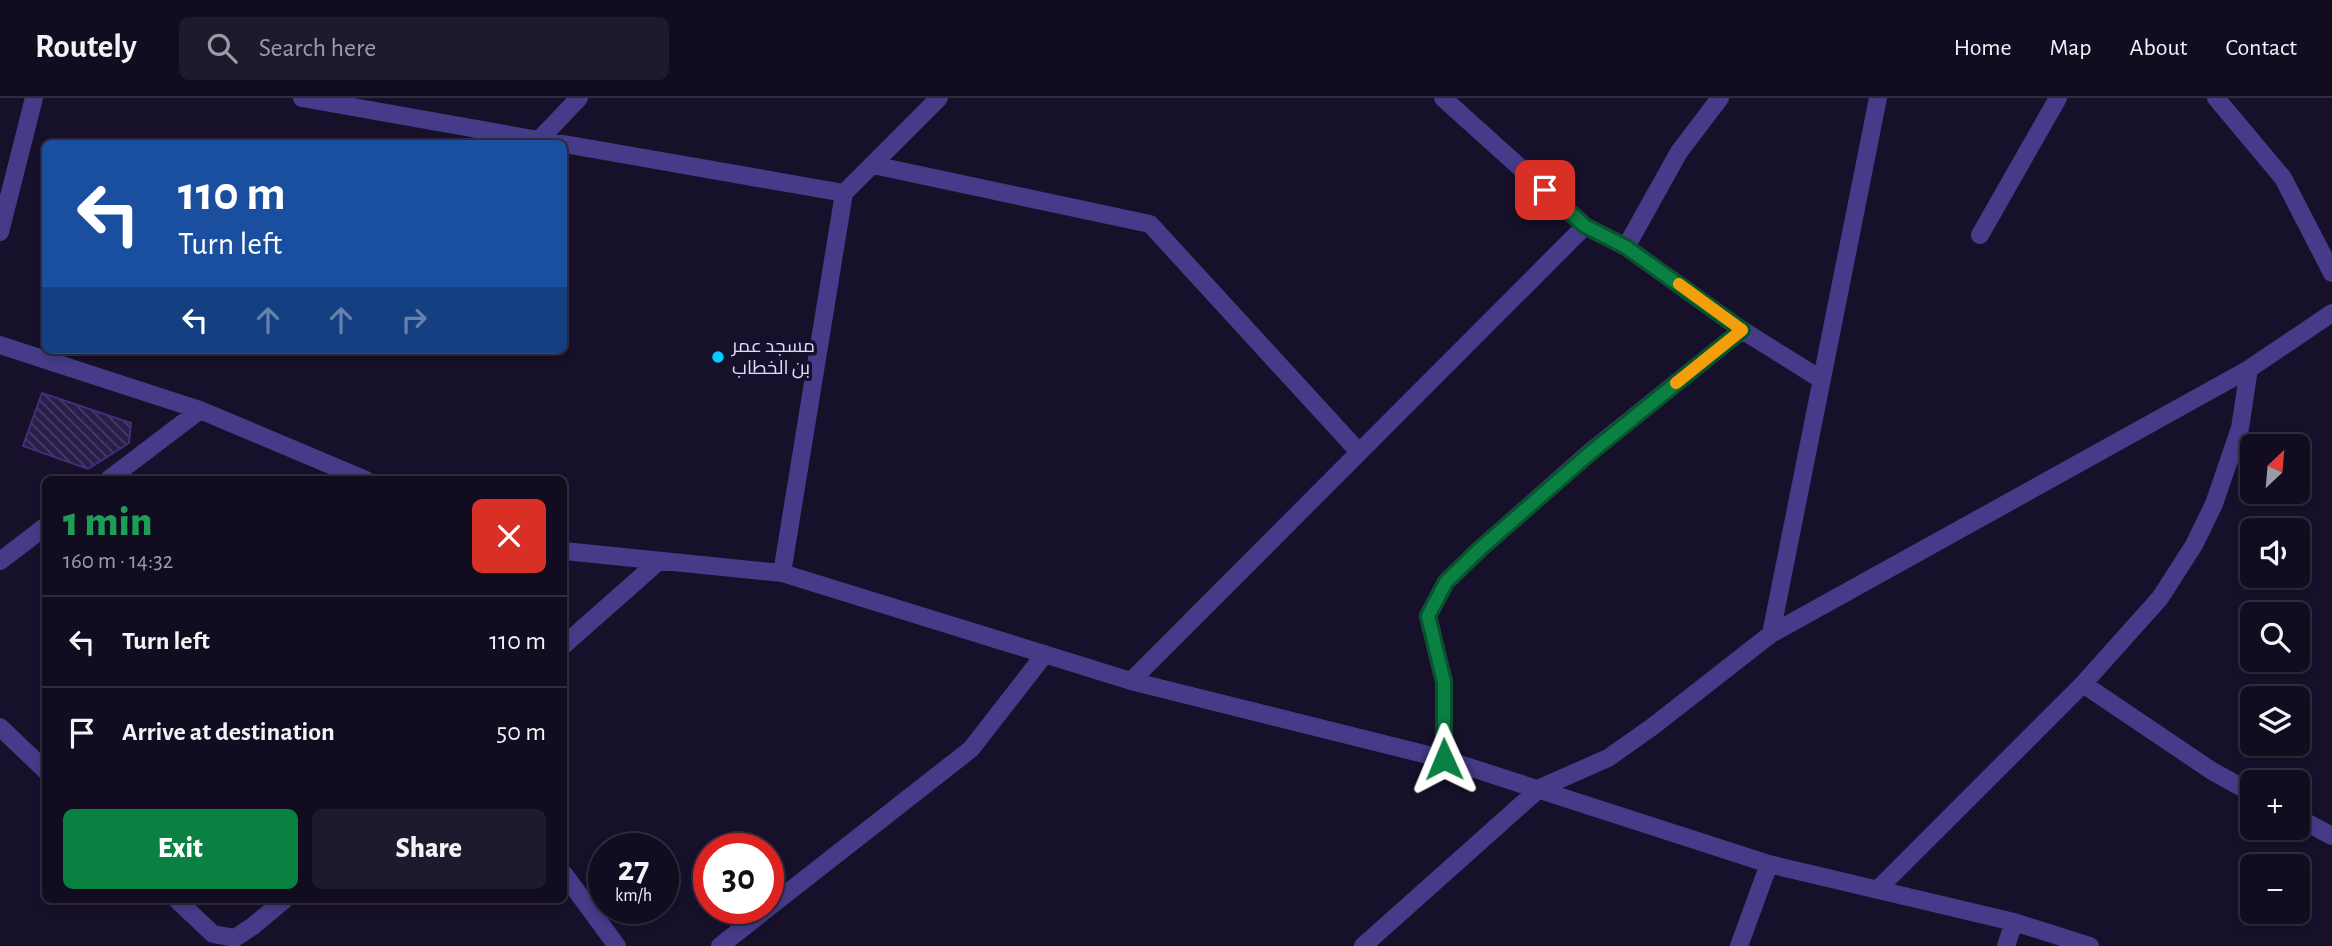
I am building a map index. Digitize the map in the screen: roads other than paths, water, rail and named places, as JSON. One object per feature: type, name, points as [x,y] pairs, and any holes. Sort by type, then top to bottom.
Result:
[{"type":"street","points":[[0,232],[34,98]]},
{"type":"street","points":[[302,98],[539,140],[579,98]]},
{"type":"street","points":[[782,573],[844,193],[939,98]]},
{"type":"street","points":[[1443,98],[1585,226],[1626,247],[1742,330],[1822,380]]},
{"type":"street","points":[[1626,247],[1679,152],[1720,98]]},
{"type":"street","points":[[1771,634],[1878,98]]},
{"type":"street","points":[[1980,235],[2058,98]]},
{"type":"street","points":[[2216,98],[2283,178],[2332,273]]},
{"type":"street","points":[[567,145],[844,193]]},
{"type":"street","points":[[873,164],[1150,224],[1359,452]]},
{"type":"street","points":[[1131,681],[1585,226]]},
{"type":"street","points":[[1363,946],[1540,789],[1608,758],[1771,634],[2249,369],[2332,313]]},
{"type":"street","points":[[1444,759],[1444,682],[1428,616],[1446,582],[1590,453],[1742,330]]},
{"type":"street","points":[[0,345],[200,410],[357,476]]},
{"type":"street","points":[[1877,890],[2083,684],[2160,598],[2194,545],[2214,504],[2240,428],[2249,369]]},
{"type":"street","points":[[113,476],[200,410]]},
{"type":"street","points":[[0,561],[42,529]]},
{"type":"street","points":[[567,551],[782,573],[1131,681],[1444,759],[1769,864],[2014,922],[2090,946]]},
{"type":"street","points":[[567,642],[659,561]]},
{"type":"street","points":[[784,895],[971,749],[1045,654]]},
{"type":"street","points":[[2083,684],[2212,771],[2240,786]]},
{"type":"street","points":[[0,727],[42,767]]},
{"type":"street","points":[[2310,824],[2332,836]]},
{"type":"street","points":[[1739,946],[1769,864]]},
{"type":"street","points":[[567,878],[617,946]]},
{"type":"street","points":[[180,903],[213,934],[234,938],[280,903]]},
{"type":"street","points":[[2006,946],[2014,922]]},
{"type":"street","points":[[720,946],[748,924]]},
{"type":"place","name":"مسجد عمر بن الخطاب","points":[[718,357]]}]
